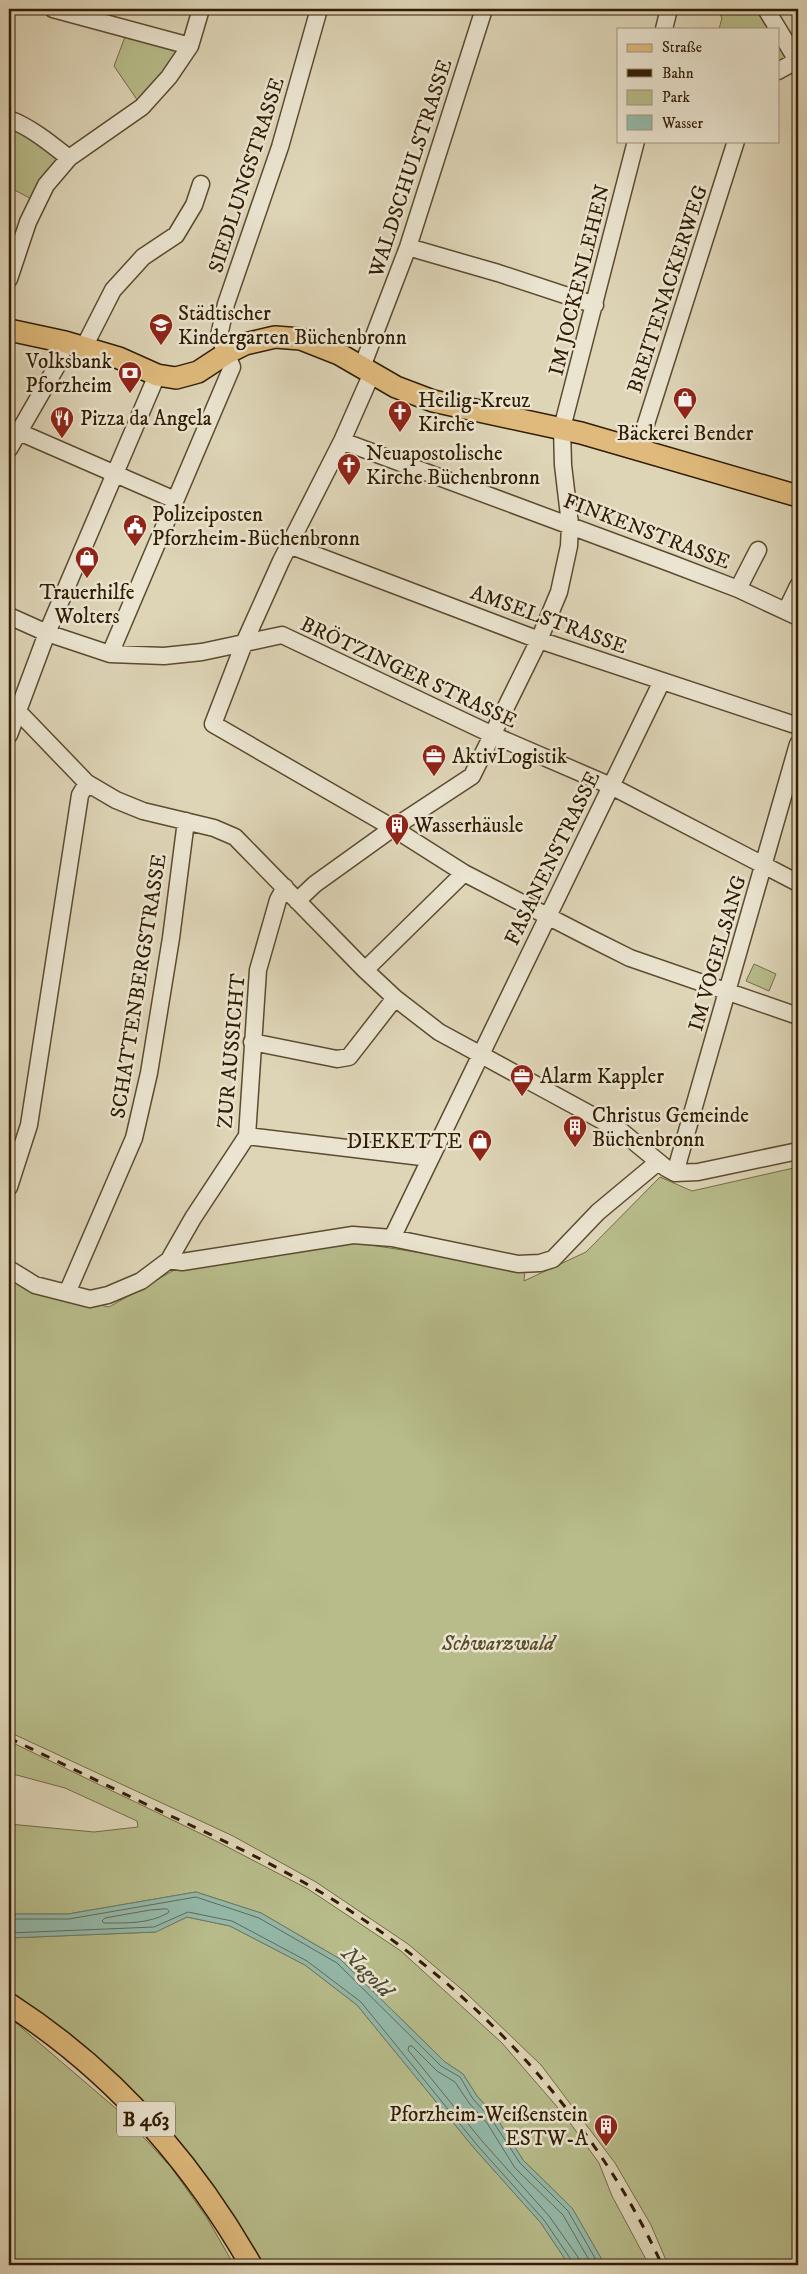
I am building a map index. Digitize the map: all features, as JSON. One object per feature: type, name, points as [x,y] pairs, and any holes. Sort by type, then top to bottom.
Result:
[{"type":"main road","points":[[9,330],[75,344],[118,358],[158,375],[176,378],[190,376],[245,344],[260,340],[288,337],[318,344],[396,387],[433,401],[562,428],[798,496]]},
{"type":"main road","name":"B 463","points":[[9,2004],[53,2034],[87,2062],[150,2123],[175,2152],[203,2190],[251,2265]]},
{"type":"street","points":[[53,9],[190,46]]},
{"type":"street","points":[[9,279],[16,254],[46,185],[69,158],[142,107],[169,77],[190,46],[201,9]]},
{"type":"street","name":"SIEDLUNGSTRASSE","points":[[110,654],[232,367],[219,336],[226,304],[280,147],[319,9]]},
{"type":"street","name":"WALDSCHULSTRASSE","points":[[393,828],[212,724],[245,642],[288,545],[342,442],[408,247],[484,9]]},
{"type":"street","points":[[664,28],[670,9]]},
{"type":"street","points":[[766,9],[778,28]]},
{"type":"street","points":[[780,32],[798,61],[780,70]]},
{"type":"street","points":[[9,119],[43,138],[69,158]]},
{"type":"street","name":"IM JOCKENLEHEN","points":[[297,901],[315,884],[393,828],[472,776],[539,640],[559,592],[569,546],[570,524],[563,465],[562,428],[636,142]]},
{"type":"street","name":"BREITENACKERWEG","points":[[638,450],[736,142]]},
{"type":"street","points":[[9,449],[58,364],[75,344],[113,290],[143,256],[176,235],[194,205],[201,184]]},
{"type":"street","points":[[408,247],[498,273],[595,305]]},
{"type":"street","points":[[9,733],[13,707],[48,632],[158,375]]},
{"type":"street","points":[[19,432],[116,476],[175,500]]},
{"type":"street","name":"FINKENSTRASSE","points":[[342,442],[570,524],[738,589],[792,614],[798,586]]},
{"type":"street","name":"AMSELSTRASSE","points":[[288,545],[539,640],[798,726]]},
{"type":"street","name":"FINKENSTRASSE","points":[[738,589],[758,550]]},
{"type":"street","name":"BRÖTZINGER STRASSE","points":[[9,616],[110,654],[164,656],[202,652],[282,635],[492,735],[611,786],[798,883]]},
{"type":"street","name":"FASANENSTRASSE","points":[[392,1238],[479,1054],[662,681]]},
{"type":"street","points":[[13,707],[86,783],[116,800],[142,811],[214,828],[235,837],[365,970],[396,998],[439,1032],[621,1131],[658,1162],[675,1173],[698,1172],[798,1151]]},
{"type":"street","name":"IM VOGELSANG","points":[[675,1173],[765,865],[798,744]]},
{"type":"street","points":[[9,1187],[29,1125],[80,795],[86,783]]},
{"type":"street","name":"SCHATTENBERGSTRASSE","points":[[67,1293],[134,1138],[149,1074],[186,821]]},
{"type":"street","points":[[393,828],[464,873],[630,958],[798,1016]]},
{"type":"street","points":[[365,970],[464,873]]},
{"type":"street","name":"ZUR AUSSICHT","points":[[169,1260],[193,1218],[247,1136],[258,970],[278,900],[285,887]]},
{"type":"street","points":[[252,1042],[337,1059],[349,1057],[396,998]]},
{"type":"street","points":[[247,1136],[430,1158]]},
{"type":"street","points":[[9,1269],[35,1285],[90,1299],[108,1296],[141,1281],[169,1260],[182,1262],[353,1235],[392,1238],[518,1264],[531,1264],[553,1259],[598,1212],[658,1162]]},
{"type":"green space","points":[[717,9],[766,9],[778,28],[719,28],[722,18]]},
{"type":"green space","points":[[128,29],[190,46],[142,107],[114,66]]},
{"type":"green space","points":[[780,32],[798,61],[780,72]]},
{"type":"green space","points":[[9,119],[69,158],[37,202],[9,187]]},
{"type":"green space","points":[[754,964],[776,974],[769,991],[746,981]]},
{"type":"green space","name":"Schwarzwald","points":[[798,1167],[798,2265],[668,2265],[651,2225],[615,2163],[541,2065],[465,1992],[408,1944],[316,1882],[233,1836],[9,1732],[9,1273],[39,1291],[109,1307],[176,1269],[351,1242],[525,1269],[524,1281],[586,1252],[660,1177],[692,1191]]},
{"type":"green space","points":[[9,1741],[218,1842],[308,1889],[401,1951],[502,2043],[565,2116],[599,2163],[612,2196],[649,2265],[605,2265],[572,2208],[523,2160],[496,2117],[477,2096],[463,2074],[445,2062],[340,1959],[261,1913],[196,1892],[68,1914],[9,1914],[9,1824],[94,1832],[138,1827],[137,1821],[65,1788],[9,1773]]},
{"type":"green space","points":[[187,1917],[230,1926],[305,1965],[357,2005],[474,2148],[541,2223],[569,2265],[259,2265],[214,2192],[9,1995],[9,1938],[155,1932]]},
{"type":"green space","points":[[9,2017],[120,2112],[171,2167],[207,2218],[234,2265],[9,2265]]},
{"type":"water","points":[[196,1892],[261,1913],[340,1959],[445,2062],[463,2074],[477,2096],[496,2117],[523,2160],[572,2208],[605,2265],[569,2265],[541,2223],[474,2148],[357,2005],[305,1965],[230,1926],[187,1917],[156,1932],[9,1938],[9,1914],[68,1914]]},
{"type":"railway","points":[[9,1738],[285,1872],[349,1910],[398,1944],[444,1981],[489,2022],[530,2065],[569,2112],[604,2160],[635,2212],[662,2265]]},
{"type":"place","name":"Städtischer Kindergarten Büchenbronn","points":[[161,346]]},
{"type":"place","name":"Volksbank Pforzheim","points":[[130,394]]},
{"type":"place","name":"Bäckerei Bender","points":[[685,420]]},
{"type":"place","name":"Heilig-Kreuz Kirche","points":[[400,433]]},
{"type":"place","name":"Pizza da Angela","points":[[62,439]]},
{"type":"place","name":"Neuapostolische Kirche Büchenbronn","points":[[349,486]]},
{"type":"place","name":"Polizeiposten Pforzheim-Büchenbronn","points":[[135,547]]},
{"type":"place","name":"Trauerhilfe Wolters","points":[[87,579]]},
{"type":"place","name":"AktivLogistik","points":[[434,777]]},
{"type":"place","name":"Wasserhäusle","points":[[397,846]]},
{"type":"place","name":"Alarm Kappler","points":[[522,1097]]},
{"type":"place","name":"Christus Gemeinde Büchenbronn","points":[[575,1148]]},
{"type":"place","name":"DIEKETTE","points":[[480,1162]]},
{"type":"place","name":"Pforzheim-Weißenstein ESTW-A","points":[[606,2147]]},
{"type":"water label","name":"Nagold","points":[[368,1971]]}]
